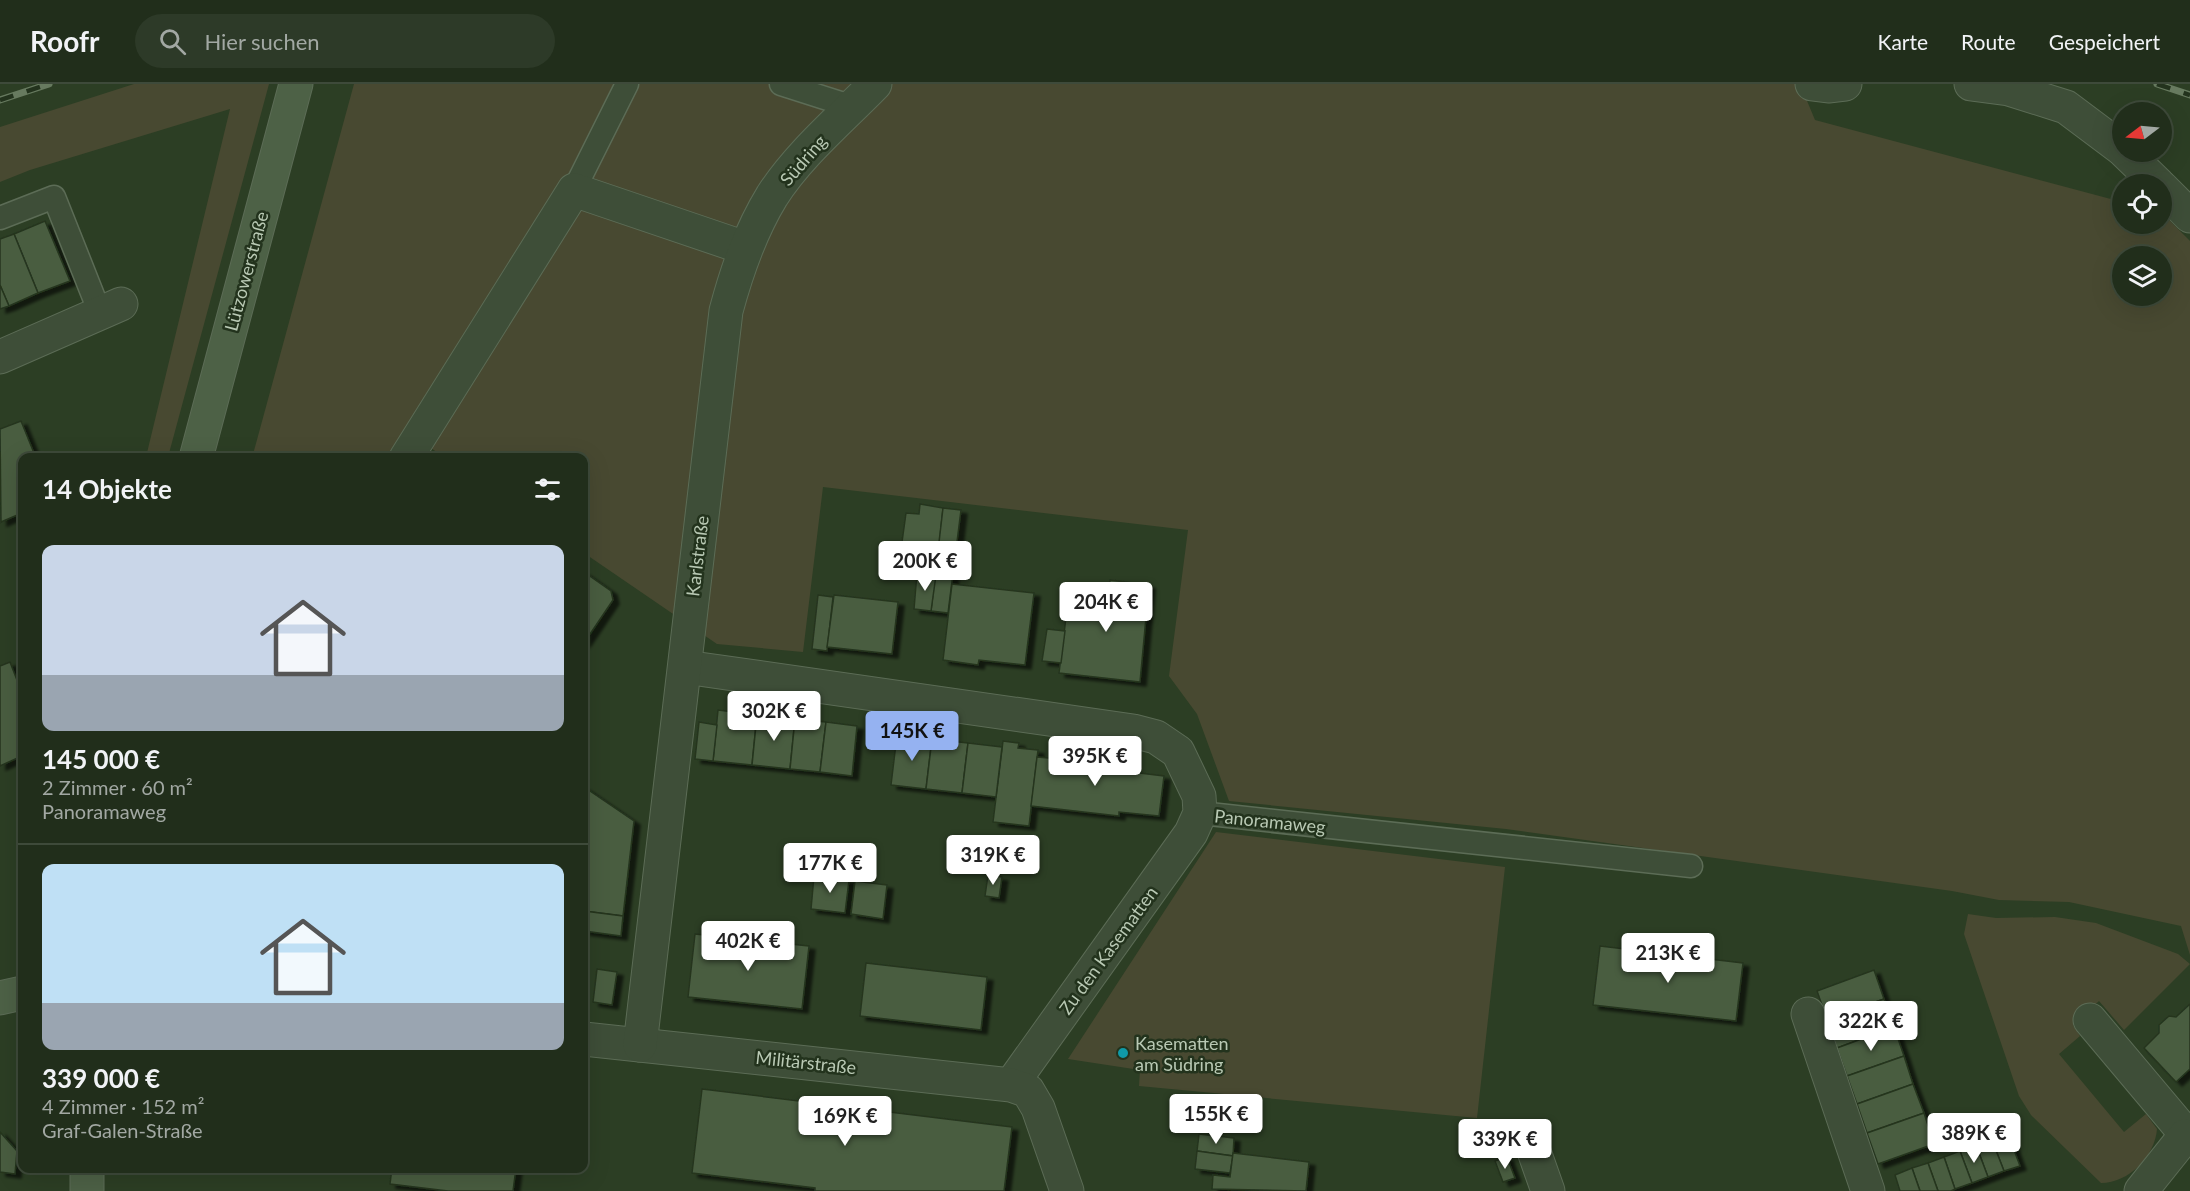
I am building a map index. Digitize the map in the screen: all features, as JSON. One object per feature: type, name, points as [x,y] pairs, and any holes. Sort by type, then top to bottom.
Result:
[{"type":"main road","name":"Lützowerstraße","points":[[197,453],[296,84]]},
{"type":"main road","points":[[0,998],[18,994]]},
{"type":"main road","points":[[87,1173],[87,1191]]},
{"type":"street","name":"Südring","points":[[745,248],[773,195],[807,153],[875,84]]},
{"type":"street","points":[[1812,84],[1828,86],[1845,84]]},
{"type":"street","points":[[1971,84],[2009,89],[2066,107],[2112,141]]},
{"type":"street","points":[[2136,162],[2148,174]]},
{"type":"street","points":[[409,453],[574,190],[745,248]]},
{"type":"street","points":[[2172,198],[2190,216]]},
{"type":"street","name":"Karlstraße","points":[[640,1045],[726,311],[745,248]]},
{"type":"street","points":[[0,357],[111,309]]},
{"type":"street","name":"Panoramaweg","points":[[685,667],[1133,731],[1156,737],[1178,752],[1199,796],[1200,813]]},
{"type":"street","name":"Zu den Kasematten","points":[[1019,1088],[1191,833],[1200,813]]},
{"type":"street","points":[[1808,1014],[1868,1191]]},
{"type":"street","points":[[2090,1020],[2188,1138],[2141,1191]]},
{"type":"street","name":"Militärstraße","points":[[588,1039],[1019,1088]]},
{"type":"street","points":[[1019,1088],[1038,1108],[1067,1191]]},
{"type":"street","points":[[1530,1140],[1548,1191]]},
{"type":"lane","points":[[574,190],[627,84]]},
{"type":"lane","points":[[781,84],[853,107]]},
{"type":"lane","points":[[0,218],[54,197],[111,309]]},
{"type":"lane","name":"Panoramaweg","points":[[1200,813],[1691,866]]},
{"type":"green space","points":[[134,84],[269,84],[169,453],[147,453],[230,109],[30,170],[0,182],[0,127]]},
{"type":"green space","points":[[354,84],[1800,84],[1815,120],[2112,199],[2112,234],[2172,234],[2172,223],[2190,241],[2190,955],[2181,926],[2069,902],[1999,900],[1952,891],[1506,829],[1229,801],[1197,714],[1169,676],[1188,530],[823,487],[803,652],[717,644],[588,556],[588,453],[438,453],[428,446],[405,453],[253,453]]},
{"type":"green space","points":[[1216,832],[1505,867],[1477,1118],[1139,1086],[1140,1070],[1068,1059]]},
{"type":"green space","points":[[1968,914],[1996,918],[2055,917],[2096,923],[2178,954],[2190,964],[2124,1030],[2099,1001],[2073,1025],[2080,1036],[2059,1054],[2124,1132],[2146,1114],[2157,1129],[2146,1158],[2130,1173],[2111,1182],[2101,1183],[2031,1115],[2019,1096],[1964,934]]},
{"type":"building","points":[[45,221],[70,281],[38,293],[14,234]]},
{"type":"building","points":[[14,234],[38,293],[9,306],[0,285],[0,239]]},
{"type":"building","points":[[0,285],[9,306],[0,309]]},
{"type":"building","points":[[21,421],[34,453],[18,453],[18,515],[1,522],[0,429]]},
{"type":"building","points":[[920,504],[943,508],[936,575],[917,573],[917,544],[902,542],[906,513],[919,514]]},
{"type":"building","points":[[943,508],[961,510],[948,613],[931,611]]},
{"type":"building","points":[[917,573],[936,575],[931,611],[914,609]]},
{"type":"building","points":[[588,575],[611,591],[613,600],[588,637]]},
{"type":"building","points":[[1110,580],[1149,585],[1140,682],[1059,673],[1069,594],[1066,594],[1067,587],[1073,588],[1073,593],[1108,597]]},
{"type":"building","points":[[952,584],[1034,593],[1025,665],[979,660],[978,665],[943,660]]},
{"type":"building","points":[[818,595],[833,597],[827,651],[812,649]]},
{"type":"building","points":[[834,595],[898,602],[892,654],[827,647]]},
{"type":"building","points":[[1047,629],[1065,631],[1061,663],[1042,661]]},
{"type":"building","points":[[10,662],[18,683],[18,758],[0,766],[0,666]]},
{"type":"building","points":[[718,710],[757,715],[752,765],[713,761]]},
{"type":"building","points":[[757,715],[795,719],[790,769],[752,765]]},
{"type":"building","points":[[795,719],[826,722],[820,772],[790,769]]},
{"type":"building","points":[[699,722],[717,725],[713,761],[695,759]]},
{"type":"building","points":[[826,722],[857,726],[852,776],[820,772]]},
{"type":"building","points":[[897,735],[932,739],[926,789],[891,785]]},
{"type":"building","points":[[932,739],[968,743],[962,793],[926,789]]},
{"type":"building","points":[[1003,741],[1019,743],[1018,748],[1038,750],[1029,826],[993,822]]},
{"type":"building","points":[[968,743],[1002,747],[996,797],[962,793]]},
{"type":"building","points":[[1072,748],[1091,750],[1089,763],[1125,767],[1124,771],[1164,776],[1159,816],[1119,812],[1119,816],[1031,806],[1037,757],[1071,760]]},
{"type":"building","points":[[588,790],[634,821],[623,916],[588,912]]},
{"type":"building","points":[[988,875],[1002,877],[999,898],[985,896]]},
{"type":"building","points":[[814,876],[849,880],[845,913],[811,909]]},
{"type":"building","points":[[855,881],[887,885],[883,919],[851,914]]},
{"type":"building","points":[[588,912],[623,916],[621,936],[588,932]]},
{"type":"building","points":[[695,934],[809,946],[802,1009],[688,997]]},
{"type":"building","points":[[1600,946],[1743,963],[1736,1021],[1593,1005]]},
{"type":"building","points":[[866,963],[987,977],[981,1030],[860,1016]]},
{"type":"building","points":[[597,969],[617,972],[612,1005],[593,1002]]},
{"type":"building","points":[[1874,970],[1884,999],[1827,1019],[1817,991]]},
{"type":"building","points":[[1884,999],[1894,1027],[1837,1048],[1827,1019]]},
{"type":"building","points":[[2190,1004],[2190,1069],[2176,1082],[2144,1048],[2159,1033],[2159,1025],[2169,1016],[2176,1017]]},
{"type":"building","points":[[1894,1027],[1904,1056],[1847,1076],[1837,1048]]},
{"type":"building","points":[[1904,1056],[1913,1084],[1857,1104],[1847,1076]]},
{"type":"building","points":[[1913,1084],[1924,1113],[1867,1133],[1857,1104]]},
{"type":"building","points":[[702,1089],[1012,1127],[1004,1191],[815,1191],[815,1188],[692,1173]]},
{"type":"building","points":[[1924,1113],[1934,1144],[1878,1164],[1867,1133]]},
{"type":"building","points":[[0,1132],[17,1151],[15,1174],[0,1172]]},
{"type":"building","points":[[1199,1134],[1234,1138],[1233,1156],[1197,1151]]},
{"type":"building","points":[[2008,1134],[2020,1166],[2004,1171],[1992,1140]]},
{"type":"building","points":[[1992,1140],[2004,1171],[1988,1177],[1976,1145]]},
{"type":"building","points":[[1976,1145],[1988,1177],[1972,1183],[1960,1151]]},
{"type":"building","points":[[1197,1151],[1233,1156],[1230,1173],[1195,1169]]},
{"type":"building","points":[[1960,1151],[1972,1183],[1955,1189],[1944,1157]]},
{"type":"building","points":[[1233,1153],[1309,1162],[1306,1191],[1212,1189],[1213,1175],[1230,1177]]},
{"type":"building","points":[[1507,1157],[1515,1178],[1503,1182],[1495,1161]]},
{"type":"building","points":[[1944,1157],[1955,1189],[1951,1191],[1938,1191],[1928,1163]]},
{"type":"building","points":[[1928,1163],[1938,1191],[1920,1191],[1912,1168]]},
{"type":"building","points":[[1912,1168],[1920,1191],[1900,1191],[1895,1175]]},
{"type":"building","points":[[391,1173],[515,1173],[513,1191],[448,1191],[390,1184]]},
{"type":"railway","points":[[0,100],[49,84]]},
{"type":"railway","points":[[2157,84],[2190,95]]},
{"type":"place","name":"Kasematten am Südring","points":[[1123,1053]]}]
